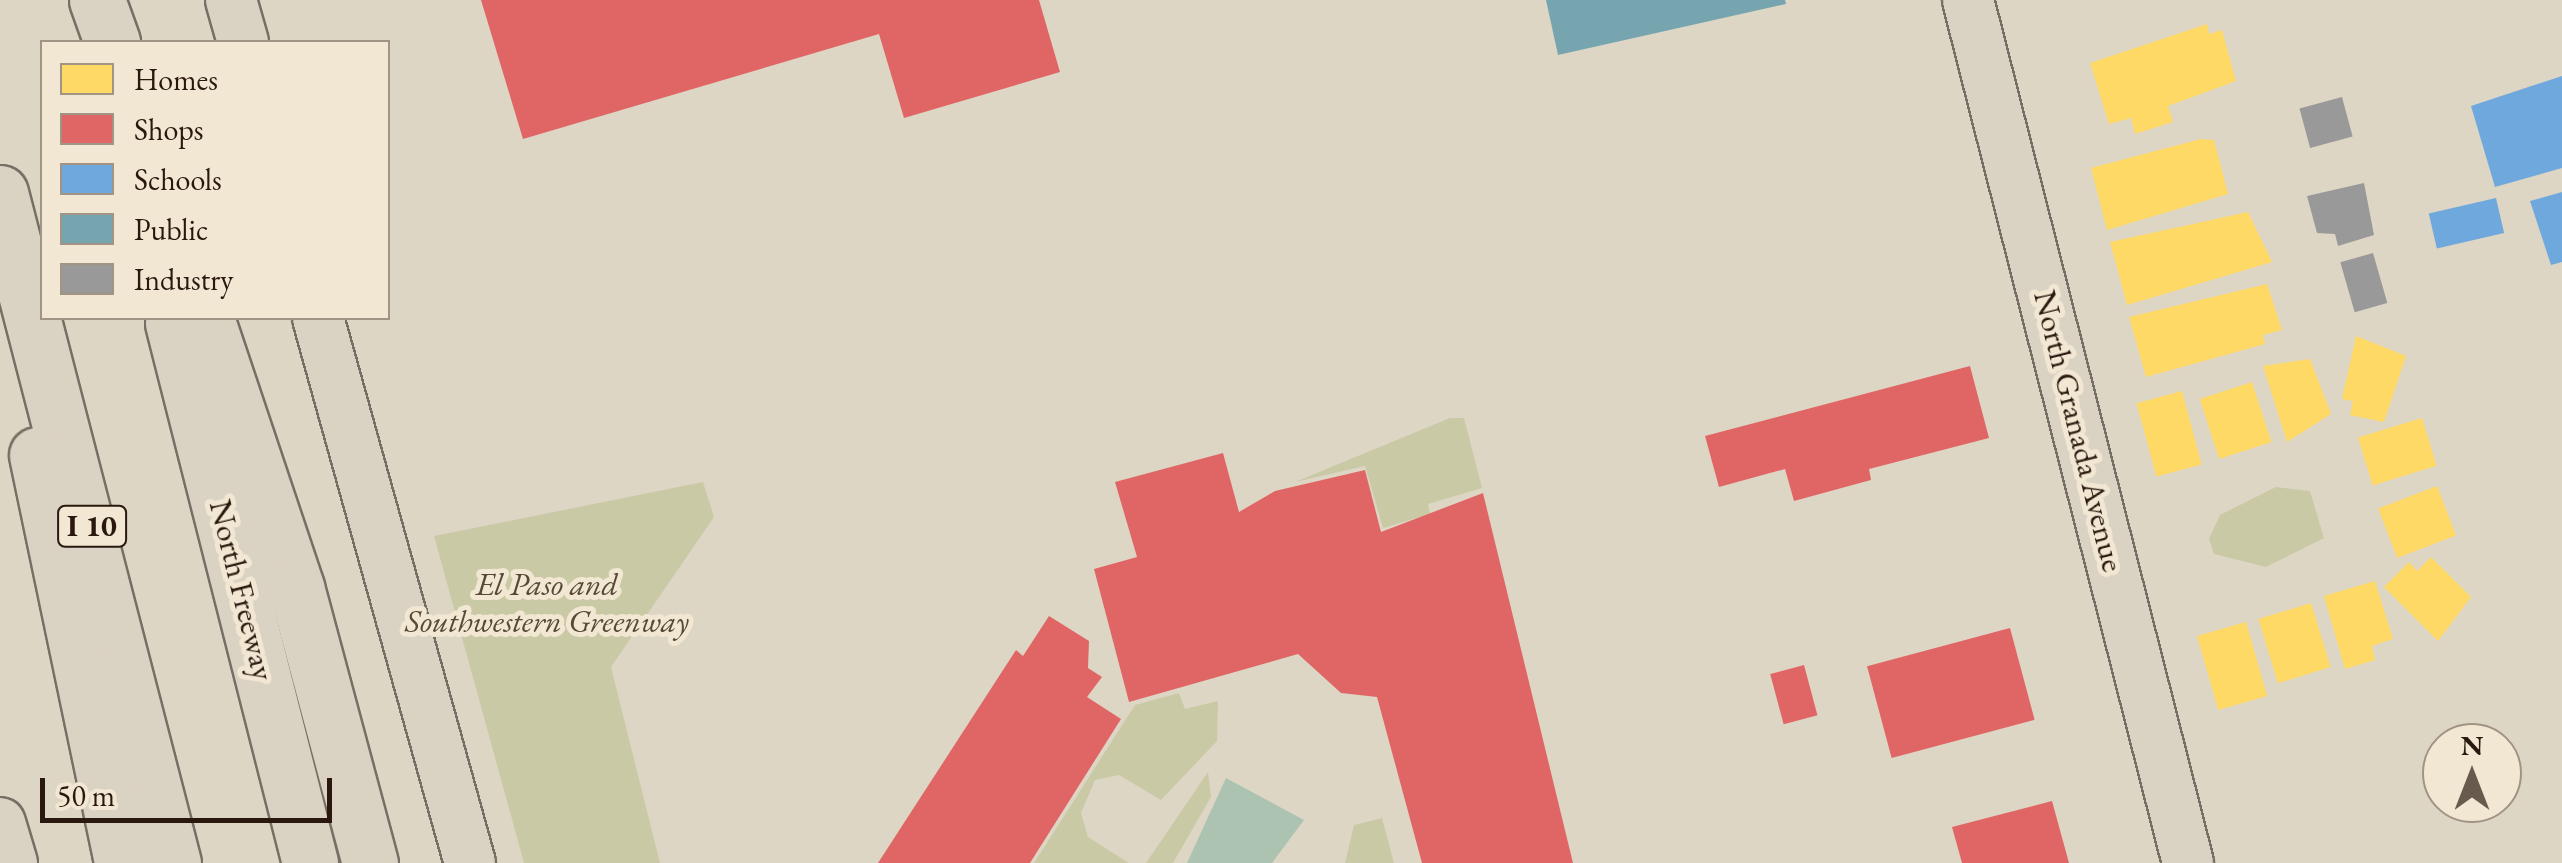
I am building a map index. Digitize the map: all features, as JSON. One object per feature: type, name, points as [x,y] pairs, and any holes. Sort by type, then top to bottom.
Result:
[{"type":"highway","points":[[86,0],[97,40]]},
{"type":"highway","points":[[97,0],[111,40]]},
{"type":"highway","name":"I 10","points":[[0,193],[173,863]]},
{"type":"highway","points":[[0,281],[122,863]]},
{"type":"highway","name":"North Freeway","points":[[172,320],[310,863]]},
{"type":"highway","points":[[207,320],[296,588],[370,863]]},
{"type":"main road","points":[[231,0],[242,40]]},
{"type":"main road","name":"North Granada Avenue","points":[[1968,0],[2188,863]]},
{"type":"main road","points":[[319,320],[470,863]]},
{"type":"main road","points":[[0,823],[12,863]]},
{"type":"green space","points":[[1450,418],[1464,418],[1482,488],[1428,504],[1430,514],[1383,528],[1365,466],[1295,482]]},
{"type":"green space","name":"El Paso and Southwestern Greenway","points":[[703,482],[714,517],[611,667],[660,863],[524,863],[434,536]]},
{"type":"green space","points":[[2276,487],[2310,491],[2324,538],[2266,567],[2214,554],[2209,539],[2220,515]]},
{"type":"green space","points":[[1179,693],[1185,709],[1218,701],[1217,741],[1161,800],[1119,775],[1095,780],[1081,813],[1088,837],[1129,863],[1034,863],[1135,705]]},
{"type":"green space","points":[[1208,772],[1211,797],[1173,863],[1146,863]]},
{"type":"green space","points":[[1382,818],[1394,863],[1345,863],[1354,825]]},
{"type":"shaded area","points":[[1226,778],[1304,820],[1272,863],[1187,863]]},
{"type":"building: Homes","points":[[2207,24],[2209,34],[2222,30],[2236,81],[2168,106],[2173,122],[2135,134],[2131,118],[2109,124],[2090,63]]},
{"type":"building: Homes","points":[[2201,139],[2214,140],[2228,194],[2107,230],[2091,168]]},
{"type":"building: Homes","points":[[2248,212],[2272,262],[2127,305],[2110,242]]},
{"type":"building: Homes","points":[[2267,284],[2282,330],[2263,335],[2265,344],[2146,377],[2129,317]]},
{"type":"building: Homes","points":[[2356,336],[2406,356],[2384,422],[2350,415],[2353,401],[2342,399]]},
{"type":"building: Homes","points":[[2310,359],[2331,414],[2287,442],[2263,366]]},
{"type":"building: Homes","points":[[2252,382],[2271,442],[2219,459],[2200,399]]},
{"type":"building: Homes","points":[[2182,391],[2202,464],[2156,477],[2137,403]]},
{"type":"building: Homes","points":[[2422,418],[2437,466],[2373,485],[2358,438]]},
{"type":"building: Homes","points":[[2437,486],[2456,535],[2397,558],[2378,509]]},
{"type":"building: Homes","points":[[2431,557],[2471,597],[2438,641],[2384,587],[2409,562],[2417,571]]},
{"type":"building: Homes","points":[[2375,581],[2393,639],[2372,646],[2375,660],[2345,669],[2324,596]]},
{"type":"building: Homes","points":[[2311,603],[2331,667],[2278,683],[2258,619]]},
{"type":"building: Homes","points":[[2246,622],[2267,696],[2218,710],[2197,636]]},
{"type":"building: Shops","points":[[481,0],[1039,0],[1060,72],[904,118],[879,34],[523,139]]},
{"type":"building: Shops","points":[[1970,366],[1989,438],[1869,469],[1871,480],[1794,501],[1785,469],[1719,487],[1705,436]]},
{"type":"building: Shops","points":[[1223,453],[1239,512],[1275,491],[1365,470],[1381,532],[1483,493],[1573,863],[1422,863],[1377,697],[1341,693],[1298,654],[1129,702],[1094,569],[1137,557],[1115,482]]},
{"type":"building: Shops","points":[[1049,616],[1089,641],[1088,668],[1102,677],[1087,697],[1121,719],[1030,863],[878,863],[1016,650],[1023,656]]},
{"type":"building: Shops","points":[[2010,628],[2035,720],[1892,758],[1867,666]]},
{"type":"building: Shops","points":[[1804,665],[1817,715],[1784,724],[1770,674]]},
{"type":"building: Shops","points":[[2052,801],[2069,863],[1962,863],[1952,827]]},
{"type":"building: Schools","points":[[2562,76],[2562,168],[2495,187],[2471,106]]},
{"type":"building: Schools","points":[[2562,192],[2562,262],[2551,265],[2530,201]]},
{"type":"building: Schools","points":[[2496,198],[2504,233],[2437,249],[2429,214]]},
{"type":"building: Public","points":[[1546,0],[1785,0],[1786,4],[1558,55]]},
{"type":"building: Industry","points":[[2342,97],[2353,137],[2310,148],[2299,108]]},
{"type":"building: Industry","points":[[2364,183],[2374,235],[2338,246],[2335,234],[2317,233],[2307,196]]},
{"type":"building: Industry","points":[[2373,253],[2387,303],[2355,312],[2340,262]]}]
